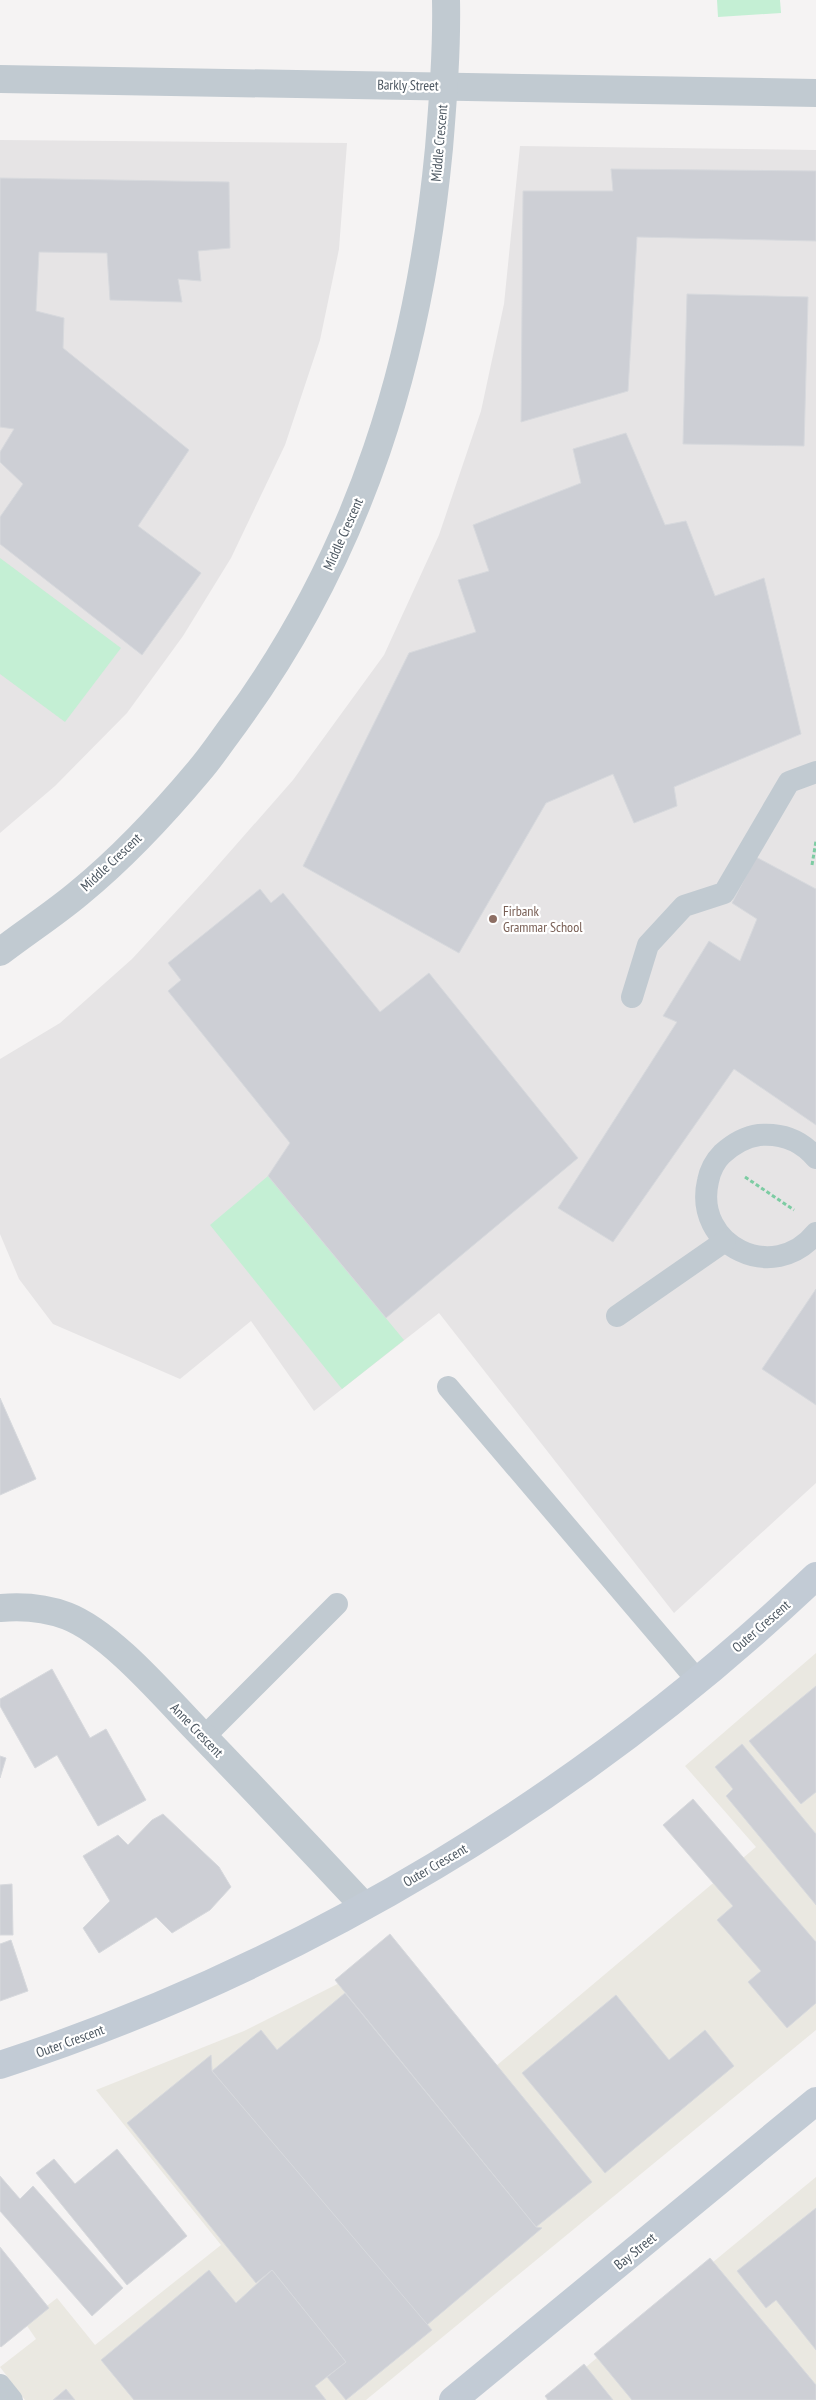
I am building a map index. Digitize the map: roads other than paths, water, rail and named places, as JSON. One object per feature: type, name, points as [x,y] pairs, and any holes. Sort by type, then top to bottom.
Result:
[{"type":"street","name":"Middle Crescent","points":[[0,952],[80,892],[142,834],[201,770],[259,690],[306,615],[348,528],[376,455],[400,381],[420,289],[434,193],[444,86],[447,48],[446,0]]},
{"type":"street","name":"Barkly Street","points":[[0,79],[816,93]]},
{"type":"street","name":"Outer Crescent","points":[[0,2065],[75,2041],[186,1995],[313,1934],[501,1826],[582,1771],[698,1681],[816,1576]]},
{"type":"street","name":"Anne Crescent","points":[[0,1608],[34,1608],[68,1616],[98,1635],[139,1669],[364,1906]]},
{"type":"street","name":"Bay Street","points":[[453,2400],[816,2101]]},
{"type":"lane","points":[[632,997],[648,945],[684,906],[724,893],[789,782],[816,772]]},
{"type":"lane","points":[[816,1158],[809,1149],[792,1138],[772,1134],[751,1136],[732,1145],[718,1159],[710,1175],[706,1192],[707,1210],[714,1226],[725,1240],[740,1251],[757,1257],[776,1257],[793,1252],[808,1242],[816,1233]]},
{"type":"lane","points":[[617,1316],[725,1240]]},
{"type":"lane","points":[[448,1387],[698,1681]]},
{"type":"lane","points":[[204,1737],[337,1604]]},
{"type":"lane","points":[[0,2385],[12,2400]]},
{"type":"place","name":"Firbank Grammar School","points":[[493,919]]}]
